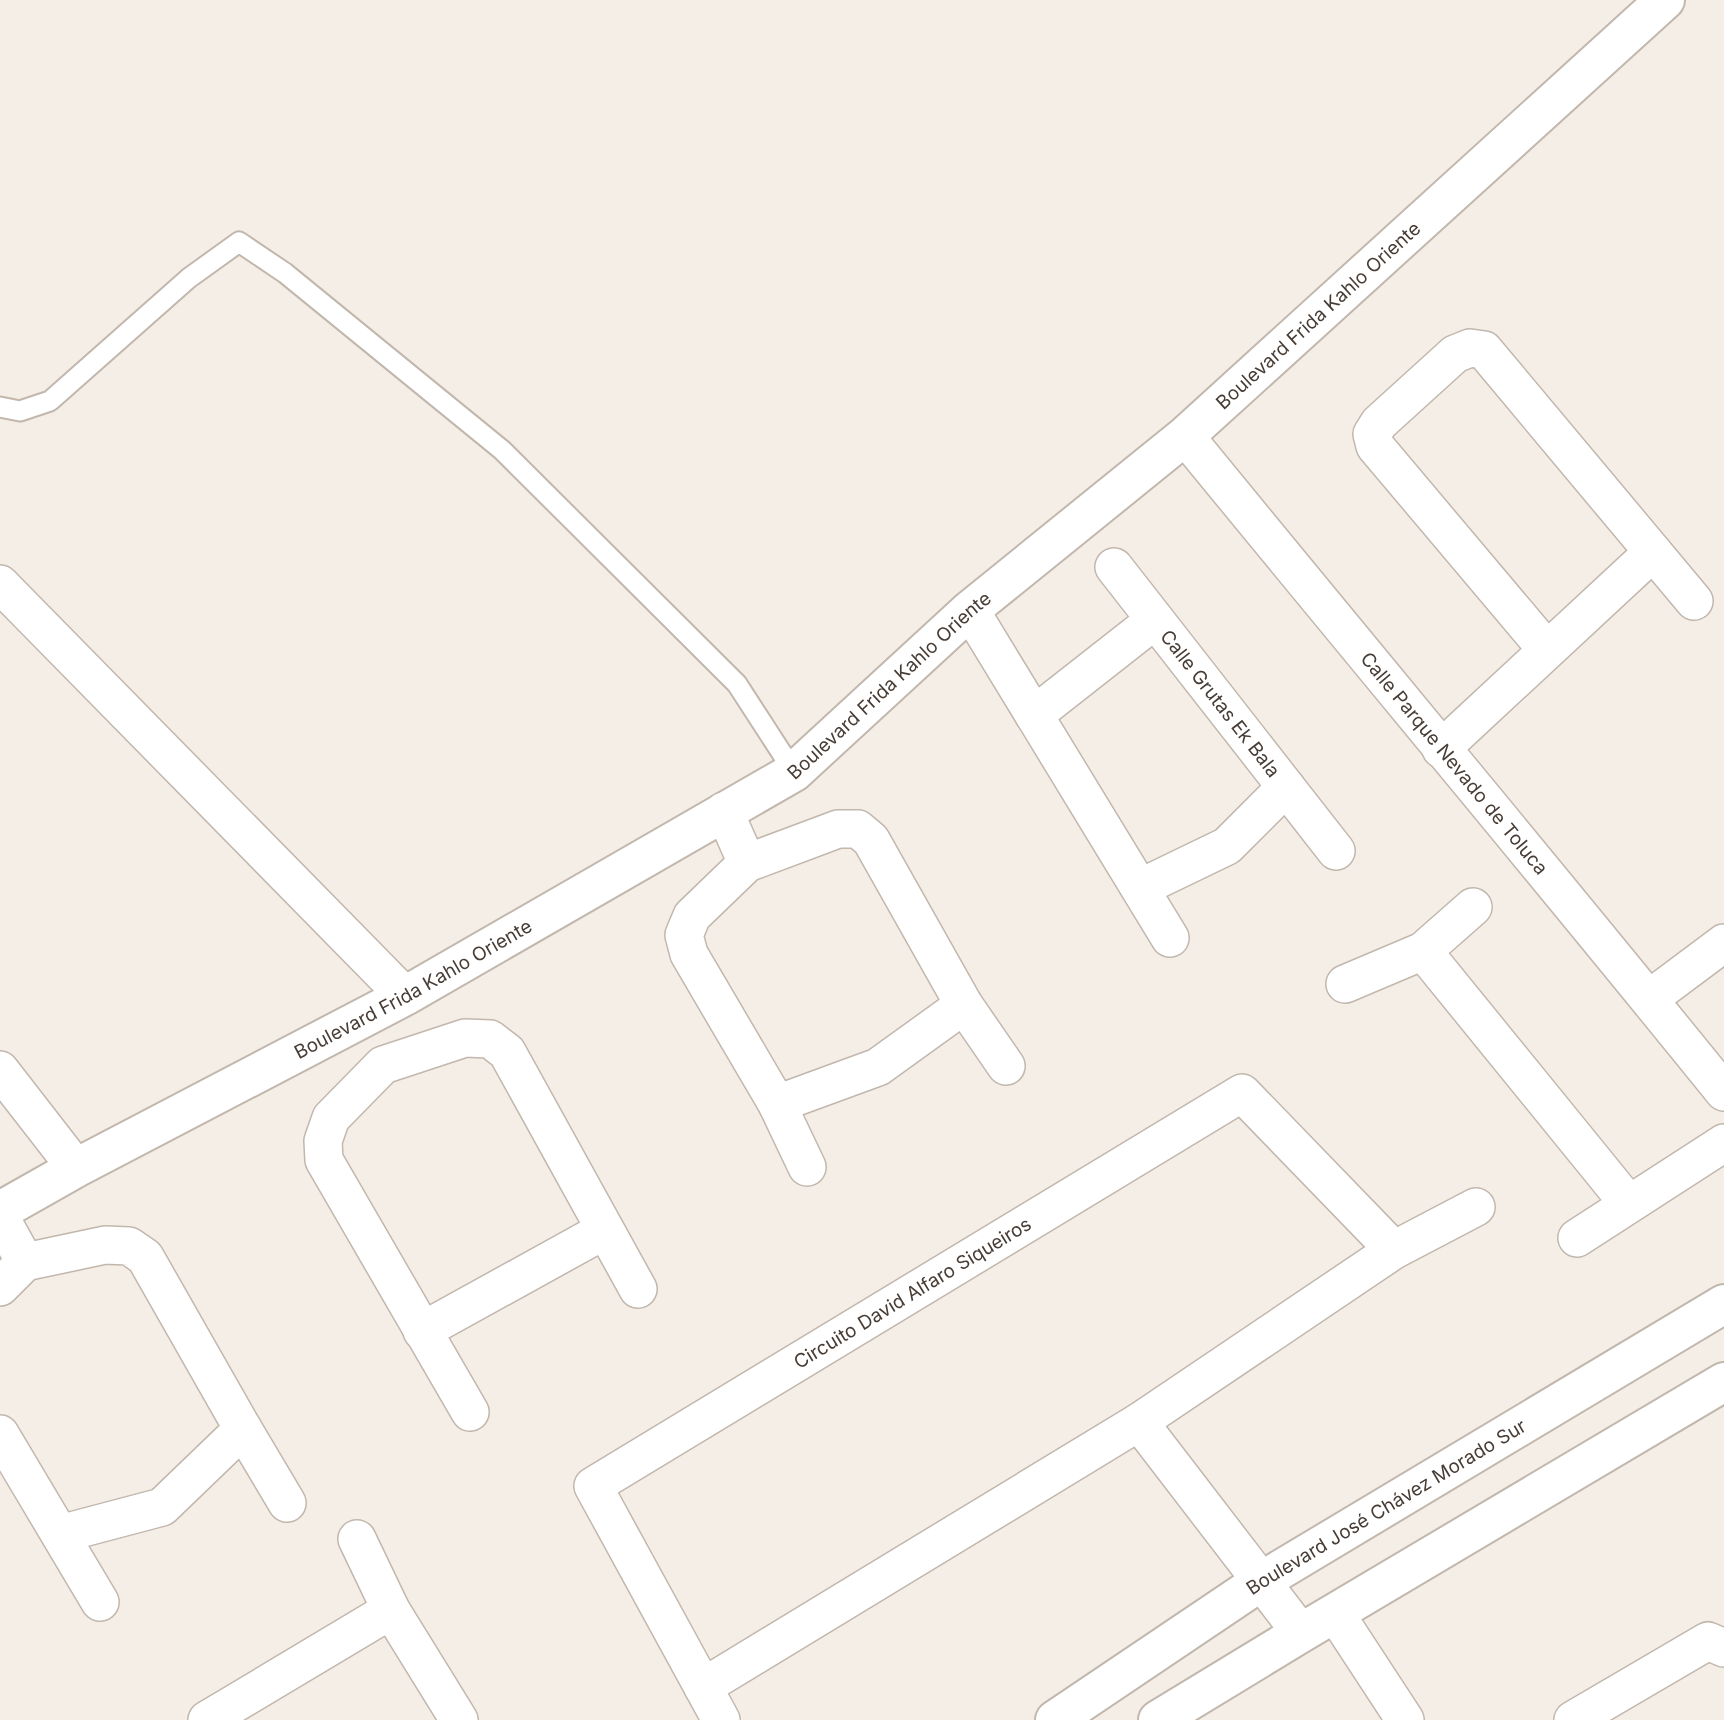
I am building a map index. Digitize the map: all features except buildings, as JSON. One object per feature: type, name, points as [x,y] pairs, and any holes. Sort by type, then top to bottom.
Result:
[{"type":"street","name":"Boulevard Frida Kahlo Oriente","points":[[0,1211],[76,1168],[405,996],[794,772],[970,610],[1185,436],[1665,0]]},
{"type":"street","points":[[1547,650],[1375,446],[1372,434],[1379,423],[1455,354],[1470,348],[1484,350],[1694,601]]},
{"type":"street","name":"Calle Parque Nevado de Toluca","points":[[1185,436],[1441,749],[1512,830],[1724,1092]]},
{"type":"street","points":[[1441,749],[1653,552]]},
{"type":"street","name":"Calle Grutas Ek Bala","points":[[1114,567],[1336,851]]},
{"type":"street","points":[[0,584],[405,996]]},
{"type":"street","points":[[970,610],[1170,938]]},
{"type":"street","name":"Calle Grutas Ek Bala","points":[[1034,715],[1155,620]]},
{"type":"street","name":"Calle Grutas Ek Bala","points":[[1140,888],[1227,846],[1286,787]]},
{"type":"street","points":[[724,811],[747,863]]},
{"type":"street","points":[[807,1167],[777,1104],[689,954],[684,935],[692,916],[747,863],[838,829],[858,829],[871,840],[964,1004],[1006,1066]]},
{"type":"street","points":[[1345,984],[1423,951],[1473,907]]},
{"type":"street","points":[[1649,999],[1724,943]]},
{"type":"street","points":[[1423,951],[1628,1203]]},
{"type":"street","points":[[777,1104],[878,1067],[964,1004]]},
{"type":"street","points":[[355,1022],[383,1065]]},
{"type":"street","points":[[470,1412],[324,1160],[323,1141],[331,1118],[383,1065],[465,1038],[490,1039],[506,1052],[638,1289]]},
{"type":"street","points":[[0,1070],[76,1168]]},
{"type":"street","name":"Circuito David Alfaro Siqueiros","points":[[721,1720],[593,1486],[1242,1093],[1394,1250]]},
{"type":"street","points":[[1577,1238],[1724,1143]]},
{"type":"street","points":[[703,1687],[1139,1422],[1394,1250],[1476,1207]]},
{"type":"street","points":[[0,1217],[13,1274],[106,1245],[129,1246],[145,1256],[288,1503]]},
{"type":"street","points":[[422,1331],[605,1230]]},
{"type":"street","name":"Boulevard José Chávez Morado Sur","points":[[1055,1720],[1260,1582],[1724,1304]]},
{"type":"street","points":[[1158,1720],[1724,1382]]},
{"type":"street","points":[[1139,1422],[1301,1633]]},
{"type":"street","points":[[60,1534],[162,1507],[243,1429]]},
{"type":"street","points":[[0,1434],[100,1602]]},
{"type":"street","points":[[356,1539],[391,1610],[459,1720]]},
{"type":"street","points":[[207,1720],[391,1610]]},
{"type":"street","points":[[1335,1613],[1405,1720]]},
{"type":"street","points":[[1573,1720],[1708,1641],[1724,1648]]},
{"type":"lane","points":[[0,407],[20,411],[50,401],[189,278],[239,242],[285,273],[502,450],[737,684],[794,772]]}]
